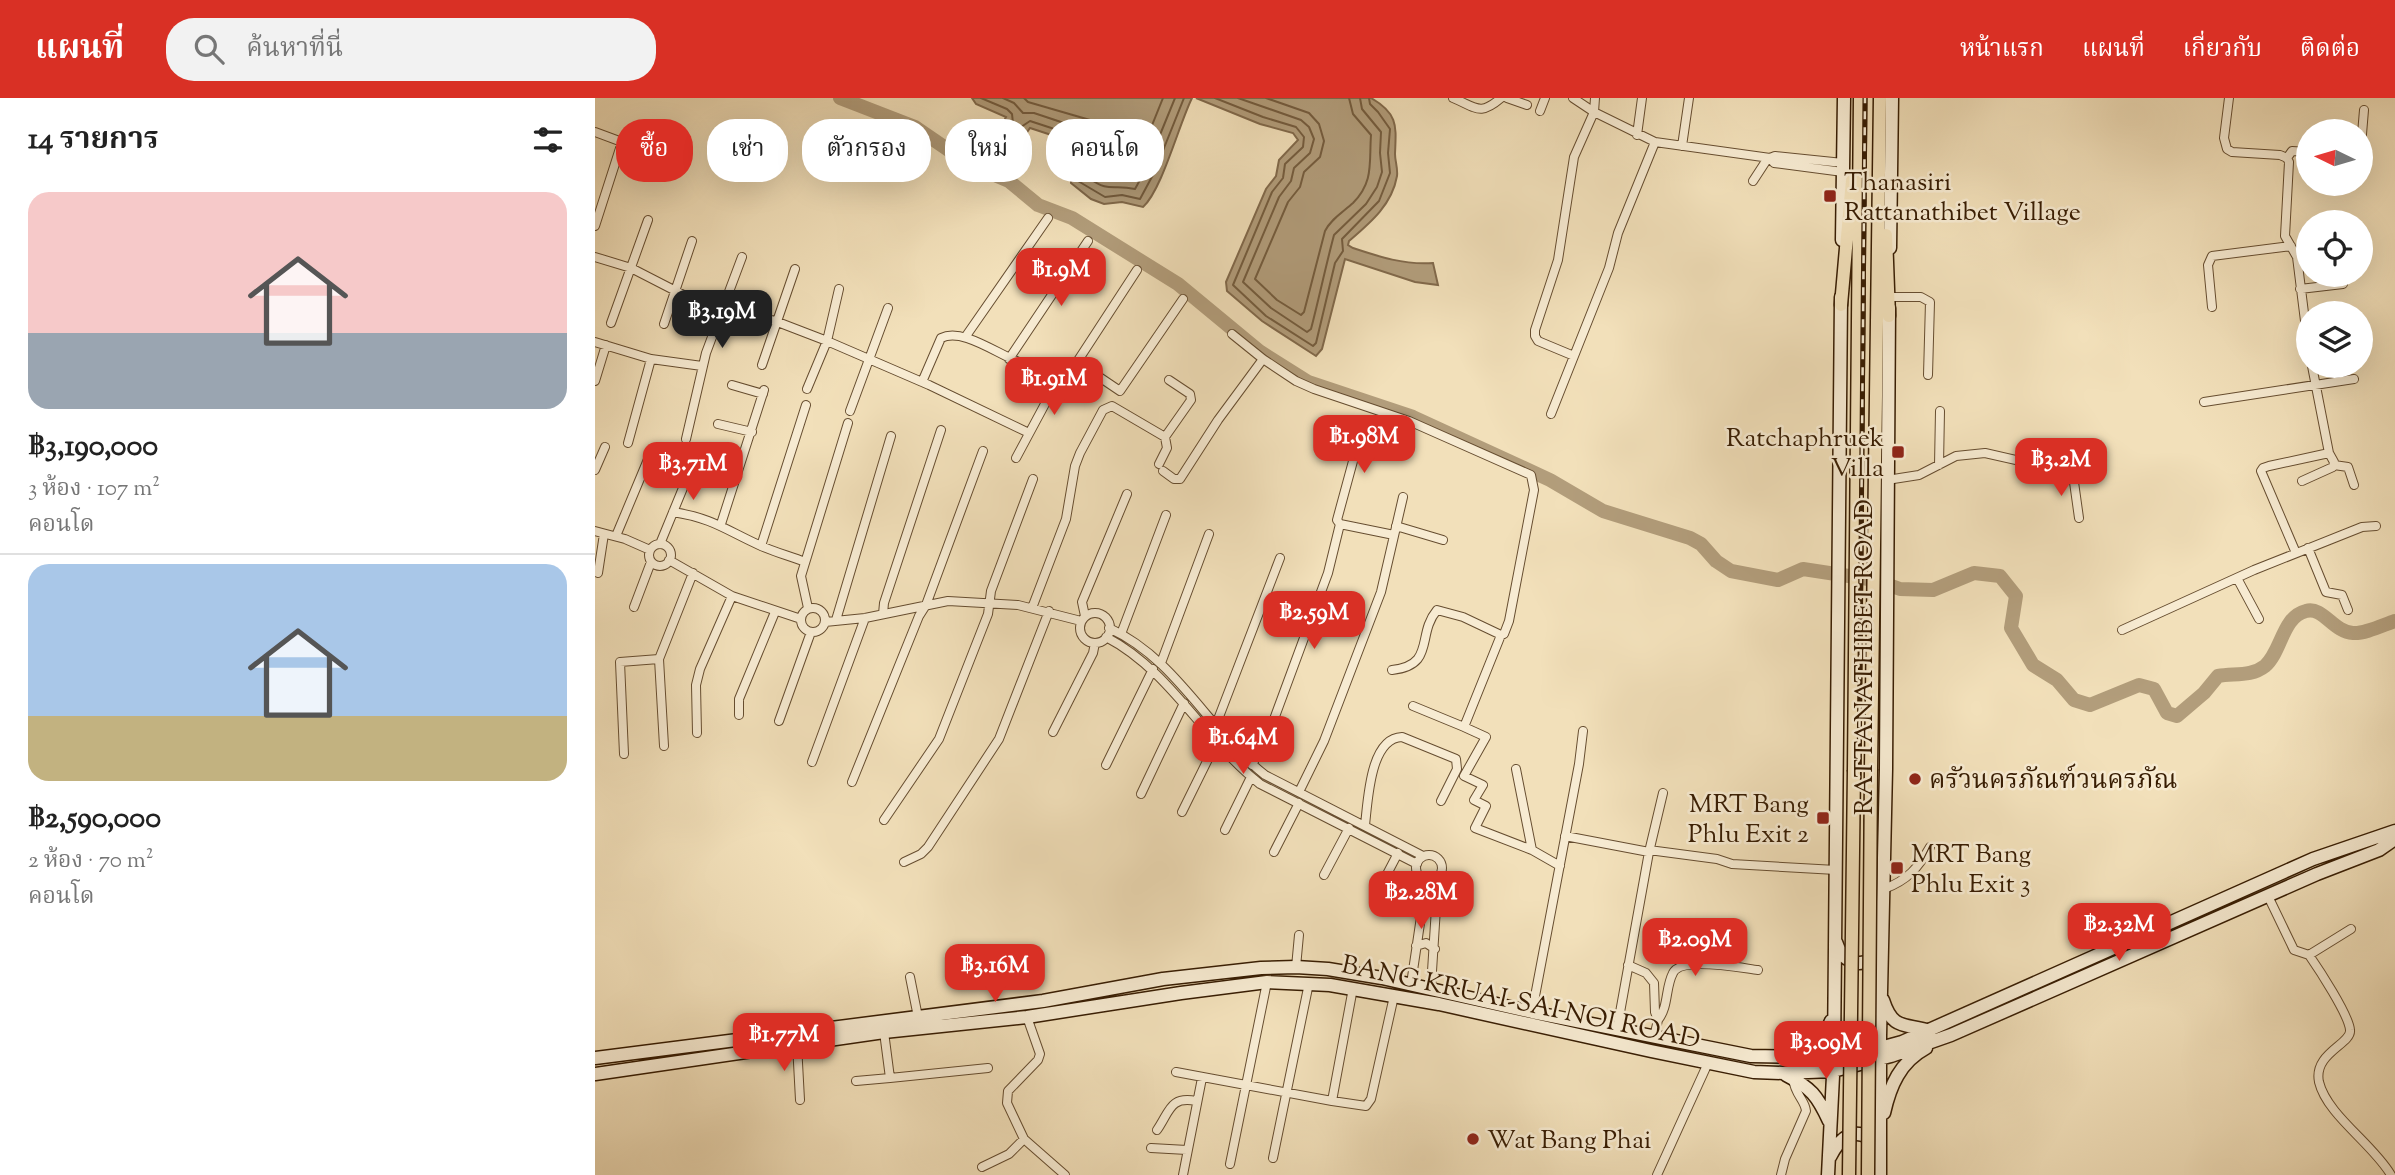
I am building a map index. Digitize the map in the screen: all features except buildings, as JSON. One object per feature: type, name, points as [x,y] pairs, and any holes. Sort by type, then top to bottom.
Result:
[{"type":"main road","name":"RATTANATHIBET ROAD","points":[[1828,1175],[1834,1056],[1844,98]]},
{"type":"main road","name":"RATTANATHIBET ROAD","points":[[1849,1175],[1859,98]]},
{"type":"main road","points":[[1840,305],[1859,98]]},
{"type":"main road","name":"RATTANATHIBET ROAD","points":[[1868,1175],[1880,98]]},
{"type":"main road","points":[[1880,98],[1889,316]]},
{"type":"main road","name":"RATTANATHIBET ROAD","points":[[1880,1175],[1892,98]]},
{"type":"main road","name":"BANG KRUAI-SAI NOI ROAD","points":[[595,1074],[884,1032],[1027,1017],[1267,982],[1353,988],[1754,1072],[1792,1075],[1833,1072],[1880,1054],[2313,859],[2395,831]]},
{"type":"main road","name":"BANG KRUAI-SAI NOI ROAD","points":[[595,1058],[1043,1001],[1163,979],[1261,968],[1296,967],[1328,969],[1431,987],[1532,1012],[1751,1056],[1880,1054],[1951,1035],[2268,895],[2379,850],[2395,839]]},
{"type":"main road","points":[[2262,881],[2268,895]]},
{"type":"main road","points":[[1835,933],[1839,953],[1845,959],[1859,963],[1874,958],[1882,937]]},
{"type":"main road","points":[[1881,968],[1884,1001],[1888,1013],[1906,1027],[1930,1031]]},
{"type":"main road","points":[[1831,1125],[1819,1099],[1811,1089],[1792,1075],[1796,1056],[1819,1041],[1834,1014]]},
{"type":"main road","points":[[1879,1131],[1890,1088],[1898,1072],[1919,1052],[1951,1035]]},
{"type":"main road","points":[[1829,1161],[1842,1140],[1849,1135],[1860,1134],[1874,1140],[1879,1147],[1880,1157]]},
{"type":"street","points":[[1453,98],[1483,110],[1489,109],[1501,98]]},
{"type":"street","points":[[1507,98],[1527,105]]},
{"type":"street","points":[[1540,111],[1545,98]]},
{"type":"street","points":[[1573,98],[1594,113],[1655,142],[1769,158],[1775,163],[1843,167]]},
{"type":"street","points":[[1574,356],[1538,341],[1535,330],[1558,260],[1574,157],[1594,113],[1595,98]]},
{"type":"street","points":[[1637,135],[1642,98]]},
{"type":"street","points":[[1682,146],[1689,98]]},
{"type":"street","points":[[2229,98],[2224,138],[2227,149],[2232,152],[2280,155],[2287,158]]},
{"type":"street","points":[[2363,119],[2364,110]]},
{"type":"street","points":[[595,131],[622,142],[595,226]]},
{"type":"street","points":[[1551,414],[1655,142]]},
{"type":"street","points":[[2296,151],[2292,151],[2287,158],[2290,170],[2284,227],[2285,236],[2297,257],[2302,301]]},
{"type":"street","points":[[1753,181],[1769,158]]},
{"type":"street","points":[[966,337],[1048,218]]},
{"type":"street","points":[[611,323],[648,220]]},
{"type":"street","points":[[1009,359],[1088,240]]},
{"type":"street","points":[[664,324],[692,241]]},
{"type":"street","points":[[2212,307],[2208,265],[2211,256],[2291,246]]},
{"type":"street","points":[[595,257],[631,268],[703,305],[777,321],[827,341],[1029,433]]},
{"type":"street","points":[[686,439],[702,366],[742,257]]},
{"type":"street","points":[[762,365],[795,269]]},
{"type":"street","points":[[1077,362],[1137,270]]},
{"type":"street","points":[[2300,289],[2317,287]]},
{"type":"street","points":[[807,389],[827,341],[839,289]]},
{"type":"street","points":[[1889,297],[1921,297],[1930,302],[1928,375]]},
{"type":"street","points":[[922,382],[941,338],[949,334],[966,337],[1009,359],[1044,369],[1077,362],[1120,391],[1183,299]]},
{"type":"street","points":[[850,411],[888,308]]},
{"type":"street","points":[[1232,334],[1296,381],[1409,421],[1531,475],[1534,490],[1509,621],[1464,727]]},
{"type":"street","points":[[595,342],[651,359],[702,366]]},
{"type":"street","points":[[595,381],[605,345]]},
{"type":"street","points":[[628,443],[651,359]]},
{"type":"street","points":[[1168,380],[1190,394],[1191,400],[1165,437],[1167,448],[1161,468],[1174,479],[1180,479],[1218,420],[1263,359]]},
{"type":"street","points":[[1016,458],[1053,389],[1051,367]]},
{"type":"street","points":[[2314,378],[2334,466]]},
{"type":"street","points":[[2204,402],[2354,379]]},
{"type":"street","points":[[721,524],[764,392],[731,385]]},
{"type":"street","points":[[761,546],[806,405]]},
{"type":"street","points":[[1032,608],[1066,519],[1075,466],[1103,410],[1112,406],[1165,437]]},
{"type":"street","points":[[1939,465],[1940,411]]},
{"type":"street","points":[[718,424],[752,432]]},
{"type":"street","points":[[808,608],[800,580],[848,424]]},
{"type":"street","points":[[1252,765],[1270,730],[1328,573],[1340,524],[1338,514],[1362,428]]},
{"type":"street","points":[[883,614],[884,603],[941,430]]},
{"type":"street","points":[[836,620],[891,436]]},
{"type":"street","points":[[595,470],[604,447]]},
{"type":"street","points":[[650,550],[660,544],[699,449]]},
{"type":"street","points":[[852,782],[919,616],[926,605],[983,451]]},
{"type":"street","points":[[1887,480],[1919,475],[1956,456],[1985,453],[2073,475],[2079,518]]},
{"type":"street","points":[[2296,552],[2262,469],[2329,453]]},
{"type":"street","points":[[616,536],[649,457]]},
{"type":"street","points":[[2302,481],[2334,466],[2348,467],[2354,485]]},
{"type":"street","points":[[884,820],[939,739],[967,670],[991,591],[1033,479]]},
{"type":"street","points":[[1095,643],[1081,633],[1082,606],[1127,494]]},
{"type":"street","points":[[1299,792],[1324,741],[1381,592],[1403,497]]},
{"type":"street","points":[[673,512],[721,524],[761,546],[805,562]]},
{"type":"street","points":[[1122,634],[1166,515]]},
{"type":"street","points":[[1340,524],[1443,540]]},
{"type":"street","points":[[2122,630],[2296,552],[2362,527],[2376,526]]},
{"type":"street","points":[[599,573],[599,533],[616,536],[650,550]]},
{"type":"street","points":[[1161,663],[1209,534]]},
{"type":"street","points":[[651,562],[663,566],[669,560],[668,548],[660,544]]},
{"type":"street","points":[[2308,548],[2326,592],[2342,596],[2348,610]]},
{"type":"street","points":[[634,607],[651,562],[650,550]]},
{"type":"street","points":[[1207,732],[1214,725],[1280,558]]},
{"type":"street","points":[[669,560],[732,596],[801,619]]},
{"type":"street","points":[[664,746],[659,659],[693,573]]},
{"type":"street","points":[[2237,578],[2259,619]]},
{"type":"street","points":[[697,733],[696,685],[700,668],[732,596]]},
{"type":"street","points":[[825,622],[865,618],[948,601],[1032,608],[1083,618],[1100,614],[1108,622],[1107,633]]},
{"type":"street","points":[[808,608],[814,608],[823,612],[825,622],[821,630],[811,632],[803,628],[801,619],[808,608]]},
{"type":"street","points":[[1392,670],[1408,668],[1415,664],[1437,610],[1463,617],[1501,635]]},
{"type":"street","points":[[904,862],[921,854],[928,847],[999,739],[1049,611]]},
{"type":"street","points":[[739,715],[739,699],[775,612]]},
{"type":"street","points":[[812,762],[865,618]]},
{"type":"street","points":[[779,721],[811,632]]},
{"type":"street","points":[[1107,633],[1153,669],[1216,743],[1251,777],[1398,853],[1420,860],[1433,856],[1441,862],[1441,872],[1435,880],[1425,880],[1418,874],[1420,860]]},
{"type":"street","points":[[1053,732],[1093,653],[1095,643],[1107,633],[1122,634],[1134,640],[1161,663],[1214,725],[1265,775],[1365,825],[1420,860]]},
{"type":"street","points":[[624,754],[620,662],[659,659]]},
{"type":"street","points":[[1106,765],[1153,669]]},
{"type":"street","points":[[1141,794],[1184,703]]},
{"type":"street","points":[[1413,706],[1486,737],[1464,776],[1483,785],[1474,800],[1486,806],[1475,828],[1532,850],[1560,866]]},
{"type":"street","points":[[1532,1012],[1583,731]]},
{"type":"street","points":[[1365,825],[1368,795],[1377,757],[1385,743],[1393,737],[1402,737],[1456,759],[1457,769],[1441,801]]},
{"type":"street","points":[[1182,812],[1216,743]]},
{"type":"street","points":[[1516,769],[1532,850]]},
{"type":"street","points":[[1225,830],[1251,777]]},
{"type":"street","points":[[1617,1029],[1649,851],[1663,793]]},
{"type":"street","points":[[1274,852],[1299,803]]},
{"type":"street","points":[[1324,875],[1349,828]]},
{"type":"street","points":[[1565,836],[1649,851],[1717,859],[1731,864],[1836,870]]},
{"type":"street","points":[[1884,889],[1905,880],[1918,868],[1930,847]]},
{"type":"street","points":[[1374,899],[1398,853]]},
{"type":"street","points":[[1431,987],[1438,876]]},
{"type":"street","points":[[1411,984],[1425,880]]},
{"type":"street","points":[[2268,895],[2294,950],[2309,955],[2326,981],[2350,1030],[2347,1038],[2325,1056],[2319,1077],[2322,1088],[2337,1113],[2381,1158],[2391,1175]]},
{"type":"street","points":[[2309,955],[2351,929]]},
{"type":"street","points":[[1296,967],[1299,934]]},
{"type":"street","points":[[1416,946],[1426,943],[1435,949]]},
{"type":"street","points":[[1654,1037],[1673,971],[1680,965],[1694,963],[1758,970]]},
{"type":"street","points":[[1628,965],[1651,977],[1658,1020]]},
{"type":"street","points":[[909,978],[918,1017]]},
{"type":"street","points":[[1230,1164],[1267,982]]},
{"type":"street","points":[[1273,1158],[1309,983]]},
{"type":"street","points":[[1332,1101],[1353,988]]},
{"type":"street","points":[[1176,1072],[1359,1106],[1369,1104],[1394,996]]},
{"type":"street","points":[[1027,1017],[1040,1055],[1006,1096],[1007,1103],[1024,1139],[1065,1175]]},
{"type":"street","points":[[884,1032],[890,1078]]},
{"type":"street","points":[[797,1044],[800,1100]]},
{"type":"street","points":[[1657,1175],[1708,1063]]},
{"type":"street","points":[[856,1081],[988,1068]]},
{"type":"street","points":[[1781,1175],[1806,1111],[1795,1091],[1792,1075]]},
{"type":"street","points":[[1183,1175],[1202,1078]]},
{"type":"street","points":[[1157,1130],[1176,1101],[1182,1098],[1196,1101]]},
{"type":"street","points":[[982,1167],[1009,1154],[1024,1139]]},
{"type":"street","points":[[1151,1148],[1187,1150]]},
{"type":"water","points":[[972,98],[1192,98],[1164,169],[1164,119],[1046,119],[1046,133],[1032,129],[1032,119],[1005,119],[1006,117],[976,104]]},
{"type":"water","points":[[1196,98],[1371,98],[1380,104],[1394,122],[1397,176],[1385,205],[1348,245],[1392,260],[1433,263],[1438,285],[1415,282],[1345,259],[1322,349],[1316,356],[1262,321],[1227,291],[1226,282],[1266,189],[1276,176],[1279,160],[1298,140],[1293,133],[1260,124]]},
{"type":"water","points":[[1159,182],[1143,207],[1122,202],[1104,204],[1091,199],[1071,183]]},
{"type":"waterway","points":[[840,98],[915,127],[969,164],[1009,181],[1038,205],[1072,218],[1178,284],[1259,351],[1308,382],[1413,417],[1550,480],[1603,511],[1690,538],[1701,544],[1716,561],[1731,571],[1778,580],[1803,569],[1875,580],[1900,589],[1933,590],[1974,573],[2000,576],[2016,596],[2011,628],[2033,665],[2057,680],[2074,700],[2090,705],[2139,685],[2154,689],[2167,713],[2177,716],[2204,693],[2218,676],[2248,673],[2265,666],[2271,660],[2287,627],[2298,614],[2312,610],[2318,612],[2346,632],[2353,633],[2368,631],[2395,621]]},
{"type":"railway","points":[[1851,1175],[1854,889],[1859,782],[1865,98]]},
{"type":"railway","points":[[1866,819],[1866,1175]]},
{"type":"place","name":"Thanasiri Rattanathibet Village","points":[[1830,196]]},
{"type":"place","name":"Ratchaphruek Villa","points":[[1898,452]]},
{"type":"place","name":"ครัวนครภัณฑ์วนครภัณ","points":[[1915,779]]},
{"type":"place","name":"MRT Bang Phlu Exit 2","points":[[1823,818]]},
{"type":"place","name":"MRT Bang Phlu Exit 3","points":[[1897,868]]},
{"type":"place","name":"Wat Bang Phai","points":[[1473,1139]]}]
